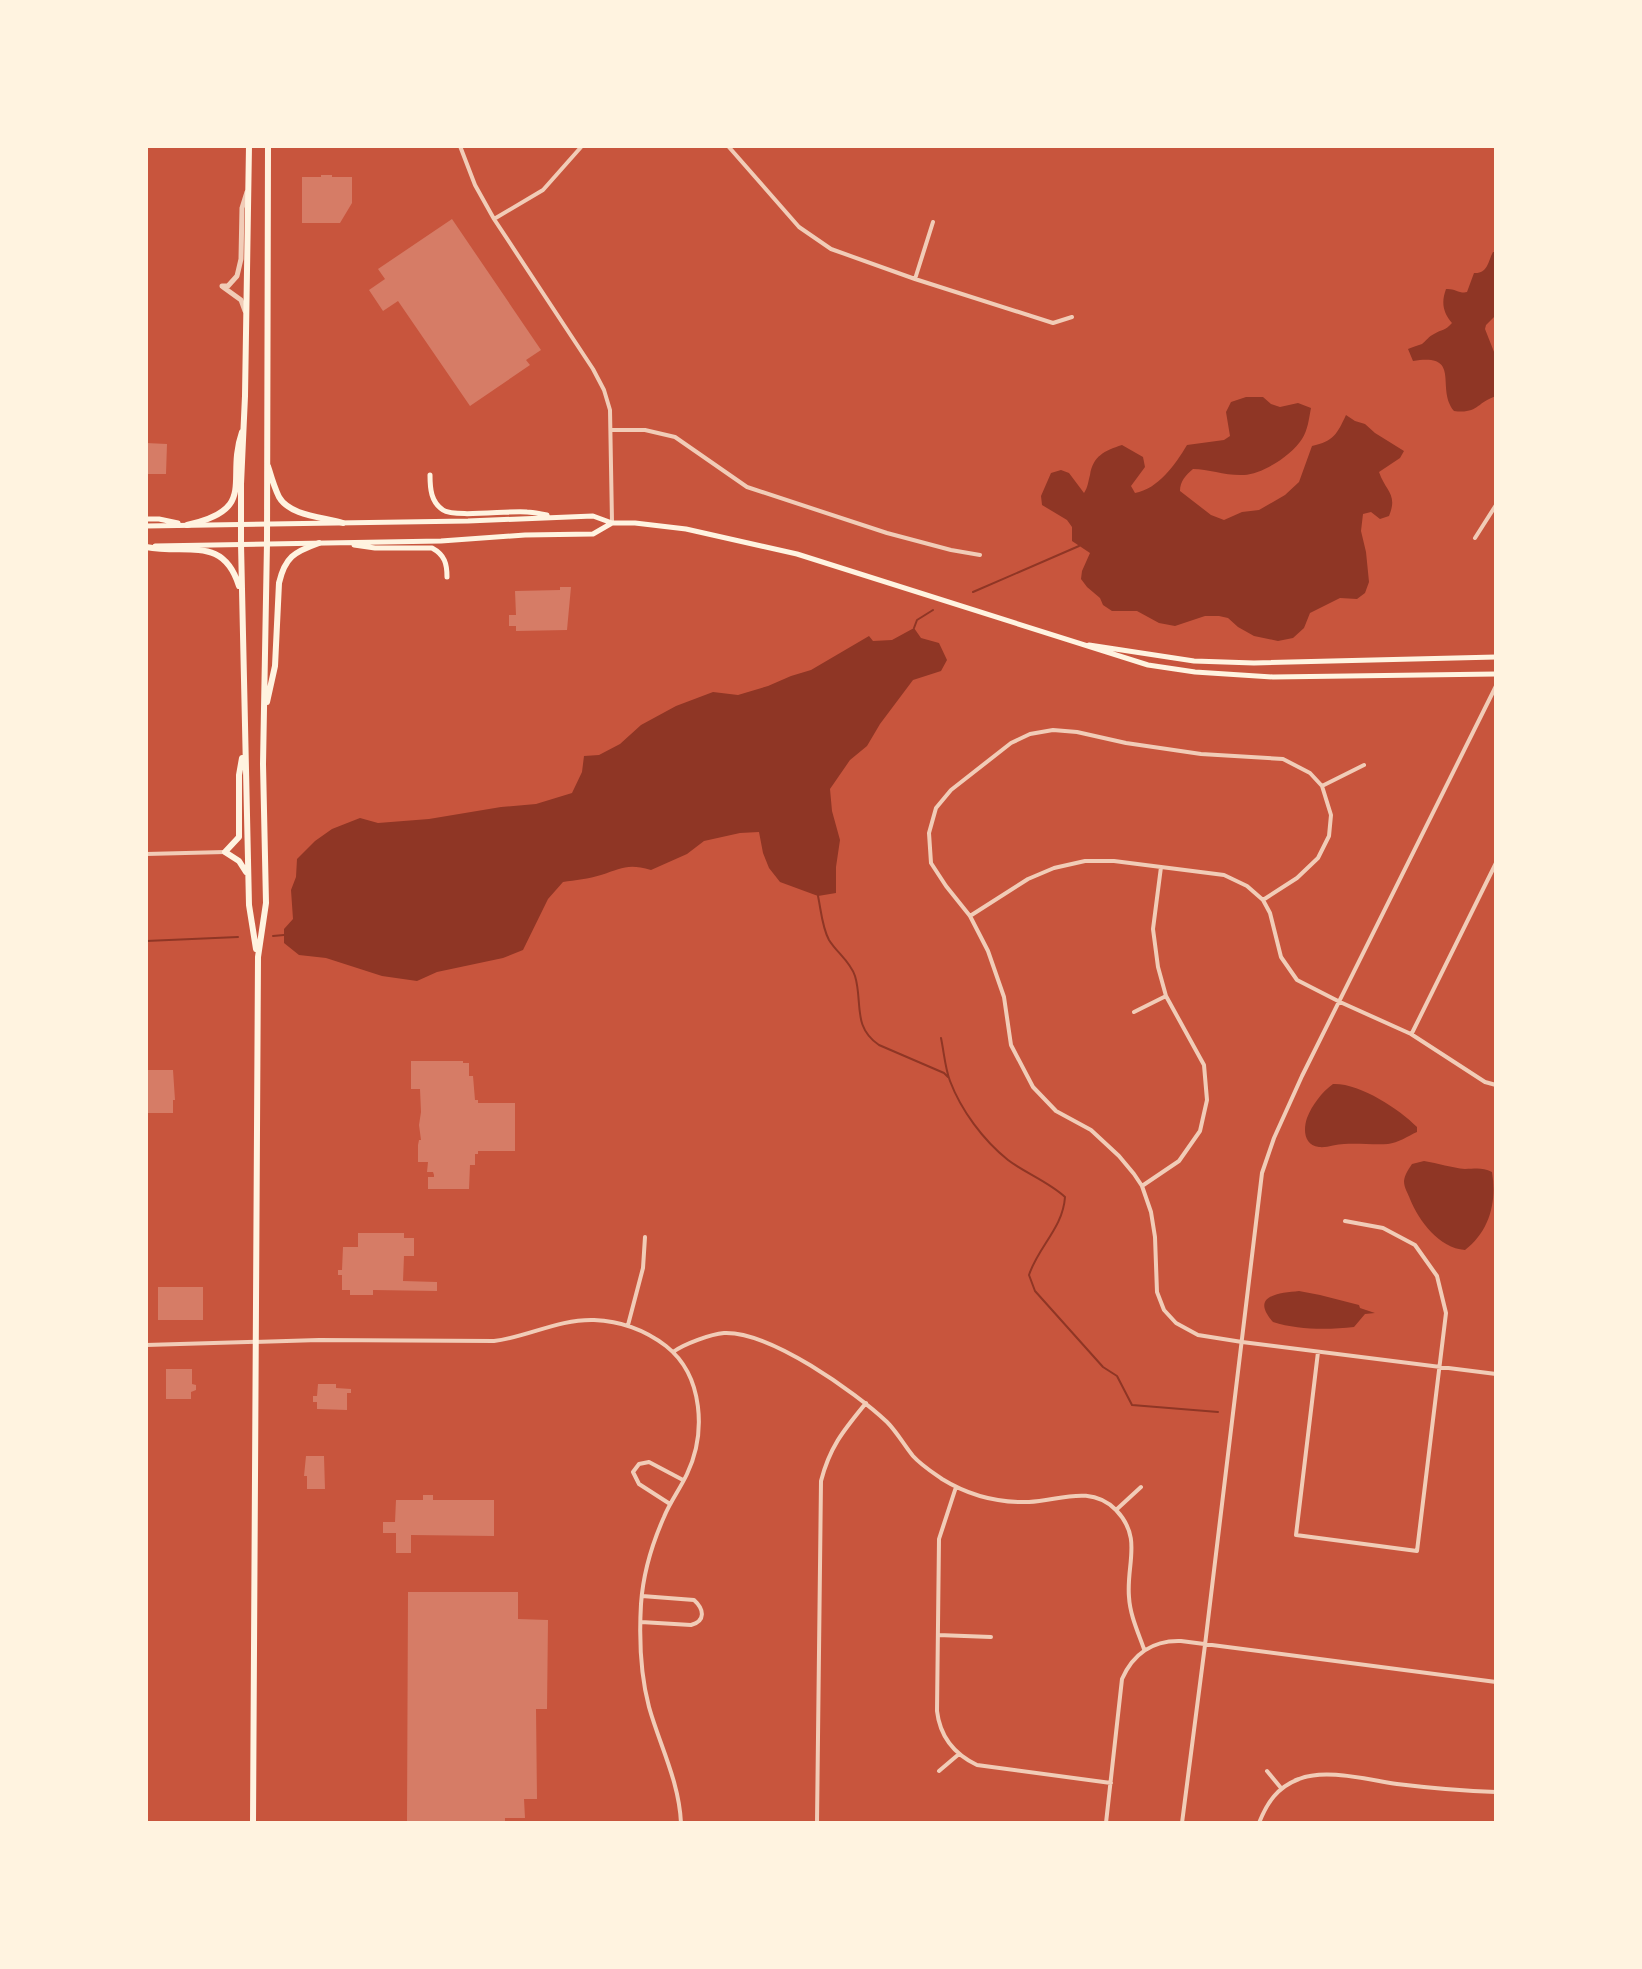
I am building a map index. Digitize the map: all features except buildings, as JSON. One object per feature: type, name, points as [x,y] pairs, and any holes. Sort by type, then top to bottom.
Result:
[{"type":"main road","points":[[249,146],[241,544],[249,905],[258,957]]},
{"type":"main road","points":[[253,1823],[258,957],[266,903],[263,764],[268,146]]},
{"type":"main road","points":[[146,519],[187,525],[215,516],[233,502],[237,445],[244,425]]},
{"type":"main road","points":[[267,460],[279,497],[285,504],[303,514],[343,523]]},
{"type":"main road","points":[[430,475],[433,498],[448,513],[526,511],[555,517]]},
{"type":"main road","points":[[146,526],[593,516],[612,523],[686,529],[797,554],[1148,665],[1226,675],[1273,677],[1496,674]]},
{"type":"main road","points":[[146,546],[441,541],[593,534],[612,523]]},
{"type":"main road","points":[[264,718],[275,666],[281,573],[291,555],[319,543]]},
{"type":"main road","points":[[337,543],[375,548],[432,548],[445,559],[447,577]]},
{"type":"main road","points":[[146,546],[164,550],[203,550],[221,556],[236,575],[242,594]]},
{"type":"main road","points":[[1068,641],[1194,661],[1239,663],[1496,657]]},
{"type":"main road","points":[[245,743],[239,775],[240,831],[236,841],[225,852],[239,861],[248,875]]},
{"type":"street","points":[[460,146],[475,185],[494,219],[604,390],[610,410],[612,523]]},
{"type":"street","points":[[494,219],[543,190],[582,146]]},
{"type":"street","points":[[728,146],[799,227],[831,249],[1053,323],[1072,317]]},
{"type":"street","points":[[247,319],[241,300],[222,286],[228,286],[237,276],[241,259],[242,208],[249,183]]},
{"type":"street","points":[[915,279],[933,222]]},
{"type":"street","points":[[611,430],[645,430],[675,437],[747,487],[887,533],[980,555]]},
{"type":"street","points":[[1475,538],[1496,505]]},
{"type":"street","points":[[1182,1823],[1262,1173],[1291,1101],[1496,686]]},
{"type":"street","points":[[1263,900],[1297,878],[1318,858],[1329,836],[1331,815],[1322,786],[1310,773],[1283,759],[1201,754],[1077,732],[1053,730],[1030,734],[1002,750],[951,790],[936,808],[929,833],[931,863],[970,916],[988,951],[1004,997],[1011,1045],[1033,1087],[1056,1111],[1091,1130],[1119,1156],[1142,1186],[1155,1237],[1157,1292],[1164,1310],[1176,1323],[1198,1335],[1496,1374]]},
{"type":"street","points":[[1322,786],[1364,765]]},
{"type":"street","points":[[146,854],[225,852]]},
{"type":"street","points":[[970,916],[1028,879],[1054,868],[1085,861],[1114,861],[1224,875],[1247,886],[1263,900],[1270,913],[1281,957],[1297,980],[1411,1034],[1485,1082],[1496,1085]]},
{"type":"street","points":[[1411,1034],[1496,863]]},
{"type":"street","points":[[1142,1186],[1179,1161],[1200,1131],[1207,1100],[1204,1065],[1166,996],[1158,967],[1153,929],[1161,867]]},
{"type":"street","points":[[1134,1012],[1166,996]]},
{"type":"street","points":[[1318,1352],[1296,1535],[1417,1551],[1446,1313],[1437,1276],[1415,1245],[1383,1228],[1345,1221]]},
{"type":"street","points":[[628,1325],[643,1268],[645,1237]]},
{"type":"street","points":[[146,1345],[355,1340],[494,1341],[507,1340],[551,1325],[594,1320],[628,1325],[645,1332],[673,1352],[689,1374],[695,1390],[699,1428],[695,1451],[653,1546],[642,1596],[640,1622],[643,1677],[650,1708],[675,1780],[681,1823]]},
{"type":"street","points":[[673,1352],[683,1345],[724,1333],[761,1340],[794,1356],[866,1403],[891,1426],[915,1458],[956,1487],[993,1500],[1027,1502],[1080,1494],[1093,1497],[1116,1510],[1132,1539],[1129,1597],[1144,1649]]},
{"type":"street","points":[[817,1823],[821,1481],[837,1441],[866,1403]]},
{"type":"street","points":[[670,1504],[639,1484],[633,1472],[639,1464],[649,1462],[683,1480]]},
{"type":"street","points":[[956,1487],[939,1539],[937,1711],[939,1723],[950,1745],[977,1765],[989,1768],[1111,1783]]},
{"type":"street","points":[[1116,1510],[1141,1487]]},
{"type":"street","points":[[640,1622],[691,1625],[701,1620],[702,1613],[701,1606],[694,1600],[642,1596]]},
{"type":"street","points":[[938,1635],[991,1637]]},
{"type":"street","points":[[1106,1823],[1122,1679],[1144,1649],[1170,1641],[1496,1682]]},
{"type":"street","points":[[939,1771],[959,1754]]},
{"type":"street","points":[[1267,1771],[1281,1788]]},
{"type":"street","points":[[1259,1823],[1267,1803],[1281,1788],[1298,1779],[1322,1774],[1451,1790],[1496,1792]]},
{"type":"shaded area","points":[[1493,252],[1496,252],[1496,315],[1485,329],[1496,357],[1496,396],[1473,409],[1454,411],[1449,402],[1443,367],[1438,362],[1428,360],[1413,361],[1408,349],[1422,344],[1452,323],[1444,307],[1446,289],[1467,292],[1474,273],[1485,269]]},
{"type":"shaded area","points":[[1246,397],[1263,397],[1280,407],[1298,403],[1311,408],[1302,439],[1276,463],[1252,474],[1193,469],[1186,476],[1180,491],[1211,515],[1224,520],[1242,512],[1259,510],[1285,495],[1299,482],[1312,446],[1334,436],[1346,415],[1404,451],[1400,458],[1379,472],[1392,498],[1389,516],[1380,519],[1371,512],[1363,514],[1361,531],[1369,582],[1365,593],[1357,599],[1340,598],[1310,613],[1304,628],[1293,638],[1278,641],[1254,636],[1228,618],[1219,616],[1205,616],[1175,626],[1159,623],[1137,611],[1112,611],[1081,579],[1090,553],[1072,541],[1072,527],[1067,520],[1042,505],[1041,496],[1051,473],[1061,470],[1069,473],[1084,493],[1097,459],[1122,445],[1143,457],[1145,467],[1131,486],[1135,493],[1143,491],[1165,475],[1187,445],[1224,440],[1230,436],[1226,412],[1231,402]]},
{"type":"shaded area","points":[[914,628],[921,638],[939,643],[947,660],[941,671],[913,680],[867,746],[850,760],[830,789],[840,840],[836,893],[818,896],[780,882],[769,868],[759,832],[740,833],[704,841],[687,854],[651,870],[625,867],[592,878],[563,882],[548,899],[523,950],[503,958],[437,972],[417,981],[382,976],[326,958],[299,955],[284,943],[284,929],[293,919],[291,890],[296,877],[297,859],[332,829],[360,818],[378,823],[429,819],[536,804],[572,793],[582,772],[584,756],[599,755],[620,744],[641,725],[676,706],[713,692],[738,695],[768,686],[811,670],[869,636],[873,641],[892,640]]},
{"type":"shaded area","points":[[1333,1084],[1355,1088],[1378,1098],[1409,1120],[1417,1127],[1417,1132],[1388,1144],[1314,1146],[1306,1136],[1307,1118],[1318,1099]]},
{"type":"shaded area","points":[[1424,1161],[1492,1172],[1490,1215],[1480,1234],[1465,1250],[1447,1244],[1431,1232],[1405,1188],[1404,1179],[1412,1164]]},
{"type":"shaded area","points":[[1299,1291],[1359,1305],[1375,1313],[1365,1314],[1354,1327],[1344,1328],[1303,1328],[1273,1322],[1266,1313],[1266,1301],[1276,1295]]},
{"type":"waterway","points":[[973,592],[1079,546]]},
{"type":"waterway","points":[[914,628],[917,620],[933,610]]},
{"type":"waterway","points":[[818,896],[827,935],[855,976],[865,1030],[879,1045],[948,1077]]},
{"type":"waterway","points":[[273,936],[284,935]]},
{"type":"waterway","points":[[146,941],[238,937]]},
{"type":"waterway","points":[[941,1038],[950,1081],[974,1124],[1008,1160],[1065,1197],[1060,1218],[1029,1275],[1035,1291],[1103,1367],[1117,1376],[1132,1405],[1218,1412]]}]
